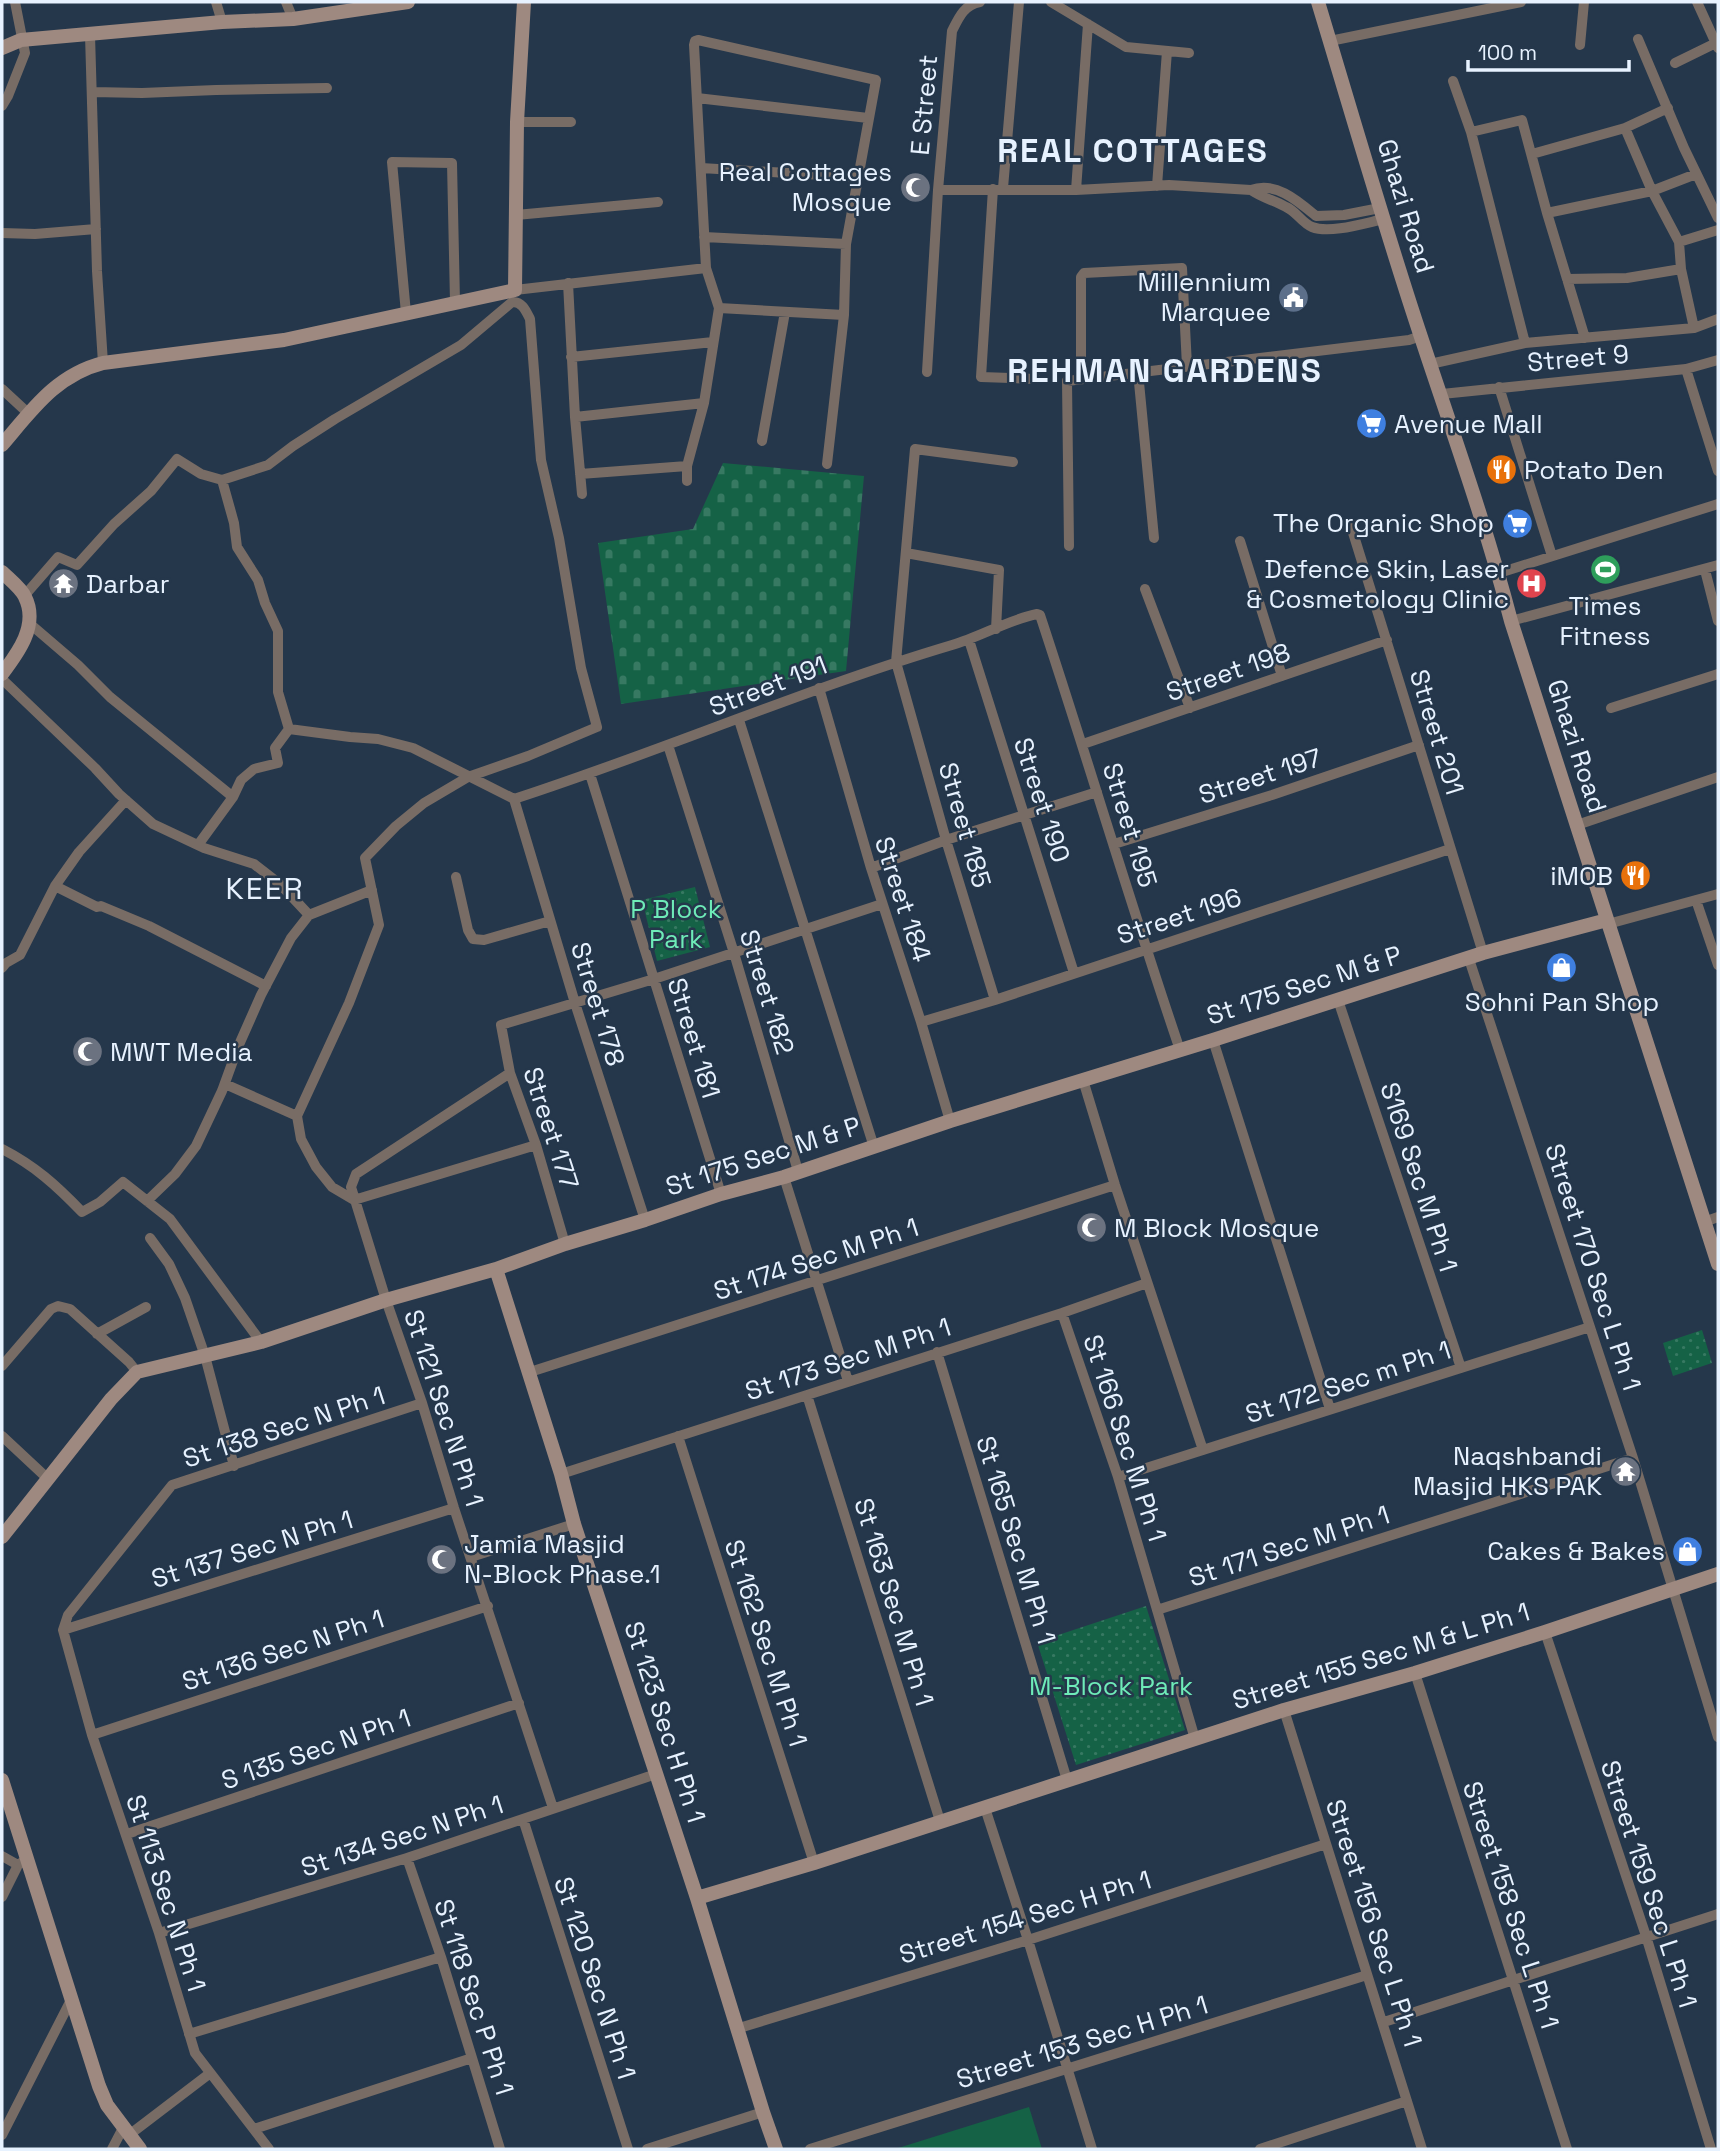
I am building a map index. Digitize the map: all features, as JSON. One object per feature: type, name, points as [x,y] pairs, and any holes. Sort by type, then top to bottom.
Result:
[{"type":"street","points":[[2,106],[25,53],[15,2]]},
{"type":"street","points":[[216,2],[222,22]]},
{"type":"street","points":[[286,2],[293,19]]},
{"type":"street","points":[[2,48],[21,40],[222,22],[293,19],[408,2]]},
{"type":"street","points":[[515,290],[517,122],[523,2]]},
{"type":"street","name":"E Street","points":[[927,372],[951,31],[961,12],[980,2]]},
{"type":"street","points":[[1019,2],[981,377],[1036,380]]},
{"type":"street","points":[[1051,2],[1126,47],[1189,53]]},
{"type":"street","name":"Ghazi Road","points":[[1318,2],[1420,336],[1499,573],[1511,621],[1607,922],[1711,1219],[1718,1264]]},
{"type":"street","points":[[1330,41],[1521,2]]},
{"type":"street","points":[[1580,45],[1584,2]]},
{"type":"street","points":[[1675,63],[1718,44],[1697,2]]},
{"type":"street","points":[[1076,190],[1088,24]]},
{"type":"street","points":[[90,35],[97,271],[103,362]]},
{"type":"street","points":[[1638,39],[1696,174],[1718,218]]},
{"type":"street","points":[[687,481],[687,466],[704,403],[719,308],[706,268],[694,45],[698,40],[874,79],[876,82],[846,244],[844,315],[827,464]]},
{"type":"street","points":[[1157,186],[1167,51]]},
{"type":"street","points":[[1453,80],[1471,132],[1525,343]]},
{"type":"street","points":[[93,92],[327,88]]},
{"type":"street","points":[[697,98],[868,118]]},
{"type":"street","points":[[1532,154],[1625,128],[1668,108]]},
{"type":"street","points":[[1471,132],[1522,120],[1585,338]]},
{"type":"street","points":[[517,122],[571,122]]},
{"type":"street","points":[[1625,128],[1652,191],[1679,242],[1681,269],[1694,328]]},
{"type":"street","points":[[406,313],[392,162],[452,163],[455,302]]},
{"type":"street","points":[[701,168],[857,177]]},
{"type":"street","points":[[1547,213],[1652,191],[1696,174]]},
{"type":"street","points":[[938,190],[1076,190],[1169,185],[1251,190],[1294,211],[1312,227],[1323,229],[1346,226],[1382,213]]},
{"type":"street","points":[[516,215],[658,202]]},
{"type":"street","points":[[2,233],[35,234],[96,229]]},
{"type":"street","points":[[1679,242],[1718,230]]},
{"type":"street","points":[[704,237],[846,244]]},
{"type":"street","points":[[2,445],[53,388],[79,370],[103,362],[284,340],[515,290],[706,268]]},
{"type":"street","points":[[1081,379],[1081,277],[1084,273],[1182,268],[1187,366]]},
{"type":"street","points":[[1567,279],[1627,278],[1681,269]]},
{"type":"street","points":[[568,283],[582,494]]},
{"type":"street","points":[[25,595],[58,557],[77,565],[114,524],[151,491],[177,459],[201,474],[222,480],[268,465],[335,419],[461,345],[512,302],[520,304],[526,310],[530,319],[541,460],[559,538],[581,668],[597,727],[528,756],[468,777],[424,803],[396,826],[365,858],[379,925],[349,1003],[297,1116],[301,1139],[316,1167],[332,1187],[354,1200],[536,1145]]},
{"type":"street","points":[[719,308],[844,315]]},
{"type":"street","points":[[762,441],[785,312]]},
{"type":"street","points":[[1430,363],[1525,343],[1694,328],[1718,320]]},
{"type":"street","points":[[1069,545],[1067,381],[1409,340],[1420,336]]},
{"type":"street","points":[[571,357],[713,342]]},
{"type":"street","name":"Street 9","points":[[1441,394],[1685,369],[1718,360]]},
{"type":"street","points":[[1685,369],[1718,471]]},
{"type":"street","points":[[1138,372],[1154,538]]},
{"type":"street","points":[[1499,387],[1552,556]]},
{"type":"street","points":[[2,388],[29,414]]},
{"type":"street","points":[[575,417],[704,403]]},
{"type":"street","points":[[896,662],[915,449],[1013,463]]},
{"type":"street","points":[[580,474],[687,466]]},
{"type":"street","points":[[222,480],[234,523],[237,547],[258,580],[278,631],[278,692],[289,729]]},
{"type":"street","points":[[1499,573],[1718,504]]},
{"type":"street","name":"Street 201","points":[[1350,523],[1450,849],[1476,956]]},
{"type":"street","points":[[1240,541],[1282,676]]},
{"type":"street","points":[[906,553],[999,570],[996,629]]},
{"type":"street","points":[[1511,621],[1718,565]]},
{"type":"street","points":[[1704,570],[1718,621]]},
{"type":"street","points":[[4,578],[25,595],[29,623],[19,652],[2,676],[153,824],[198,845],[254,864],[281,886],[309,915]]},
{"type":"street","points":[[1145,589],[1190,708]]},
{"type":"street","name":"Street 191","points":[[514,799],[668,746],[818,688],[969,640],[1037,614]]},
{"type":"street","name":"Street 195","points":[[1037,614],[1040,615],[1083,744],[1146,949],[1181,1050]]},
{"type":"street","points":[[29,623],[110,697],[233,797]]},
{"type":"street","name":"Street 190","points":[[969,640],[1074,973]]},
{"type":"street","name":"Street 198","points":[[1083,744],[1387,640]]},
{"type":"street","name":"Street 185","points":[[896,662],[995,1000]]},
{"type":"street","points":[[1611,708],[1718,674]]},
{"type":"street","name":"Street 184","points":[[818,688],[950,1121]]},
{"type":"street","points":[[739,720],[874,1147]]},
{"type":"street","points":[[289,729],[378,738],[413,748],[514,799]]},
{"type":"street","points":[[198,845],[233,797],[241,780],[254,769],[278,763],[275,748],[289,729]]},
{"type":"street","name":"Street 197","points":[[1114,844],[1419,745]]},
{"type":"street","name":"Street 182","points":[[668,746],[734,953],[798,1171]]},
{"type":"street","name":"Street 181","points":[[590,774],[721,1194]]},
{"type":"street","points":[[1577,825],[1718,777]]},
{"type":"street","points":[[871,868],[946,840],[1097,792]]},
{"type":"street","name":"Street 178","points":[[514,799],[575,1003],[645,1220]]},
{"type":"street","points":[[2,968],[6,962],[20,955],[55,886],[79,852],[126,800]]},
{"type":"street","name":"Street 196","points":[[921,1021],[995,1000],[1450,849]]},
{"type":"street","points":[[456,877],[468,930],[473,939],[484,940],[550,921]]},
{"type":"street","points":[[55,886],[97,907],[101,906],[149,926],[266,986]]},
{"type":"street","points":[[147,1201],[175,1174],[196,1146],[225,1084],[238,1047],[291,938],[309,915],[372,890]]},
{"type":"street","points":[[1607,922],[1718,894]]},
{"type":"street","points":[[1696,900],[1718,965]]},
{"type":"street","points":[[575,1003],[882,904]]},
{"type":"street","name":"St 175 Sec M & P","points":[[138,1372],[261,1342],[386,1300],[496,1269],[721,1194],[784,1177],[950,1121],[1476,956],[1607,922]]},
{"type":"street","name":"Street 170 Sec L Ph 1","points":[[1476,956],[1718,1737]]},
{"type":"street","name":"S169 Sec M Ph 1","points":[[1338,1000],[1461,1368]]},
{"type":"street","name":"Street 177","points":[[565,1244],[536,1145],[510,1073],[501,1025],[575,1003]]},
{"type":"street","points":[[1213,1040],[1330,1409]]},
{"type":"street","points":[[354,1200],[351,1187],[356,1174],[510,1073]]},
{"type":"street","points":[[1083,1080],[1203,1450]]},
{"type":"street","points":[[225,1084],[297,1116]]},
{"type":"street","points":[[2,1149],[29,1163],[82,1212],[100,1202],[123,1182],[170,1219],[261,1342]]},
{"type":"street","points":[[784,1177],[848,1381]]},
{"type":"street","name":"St 174 Sec M Ph 1","points":[[530,1372],[1115,1185]]},
{"type":"street","name":"St 121 Sec N Ph 1","points":[[354,1200],[554,1808]]},
{"type":"street","points":[[150,1238],[169,1265],[180,1287],[205,1356],[234,1466]]},
{"type":"street","name":"St 123 Sec H Ph 1","points":[[496,1269],[530,1372],[574,1524],[776,2149]]},
{"type":"street","name":"St 173 Sec M Ph 1","points":[[561,1474],[1147,1283]]},
{"type":"street","points":[[2,1366],[51,1309],[58,1306],[70,1309],[138,1372],[111,1399],[2,1537]]},
{"type":"street","points":[[97,1334],[146,1307]]},
{"type":"street","name":"St 166 Sec M Ph 1","points":[[1062,1312],[1118,1477],[1195,1739]]},
{"type":"street","name":"St 172 Sec m Ph 1","points":[[1118,1477],[1590,1327]]},
{"type":"street","name":"St 165 Sec M Ph 1","points":[[937,1352],[1067,1780]]},
{"type":"street","name":"St 163 Sec M Ph 1","points":[[807,1395],[940,1821]]},
{"type":"street","name":"St 138 Sec N Ph 1","points":[[63,1630],[68,1615],[172,1485],[422,1403]]},
{"type":"street","points":[[2,1436],[47,1478]]},
{"type":"street","name":"St 162 Sec M Ph 1","points":[[678,1436],[814,1863]]},
{"type":"street","name":"St 171 Sec M Ph 1","points":[[1157,1610],[1633,1458]]},
{"type":"street","name":"St 137 Sec N Ph 1","points":[[63,1630],[454,1508]]},
{"type":"street","points":[[471,1557],[574,1524]]},
{"type":"street","name":"Street 155 Sec M & L Ph 1","points":[[697,1898],[814,1863],[1284,1710],[1545,1632],[1718,1574]]},
{"type":"street","name":"St 136 Sec N Ph 1","points":[[92,1735],[488,1606]]},
{"type":"street","name":"St 113 Sec N Ph 1","points":[[63,1630],[92,1735],[127,1834],[195,2053],[269,2149]]},
{"type":"street","name":"Street 159 Sec L Ph 1","points":[[1545,1632],[1646,1936],[1711,2149]]},
{"type":"street","name":"Street 158 Sec L Ph 1","points":[[1415,1673],[1567,2149]]},
{"type":"street","name":"S 135 Sec N Ph 1","points":[[127,1834],[519,1703]]},
{"type":"street","name":"Street 156 Sec L Ph 1","points":[[1284,1710],[1422,2149]]},
{"type":"street","name":"St 134 Sec N Ph 1","points":[[159,1933],[407,1858],[656,1774]]},
{"type":"street","points":[[2,1780],[23,1862],[99,2086],[107,2105],[140,2149]]},
{"type":"street","points":[[985,1808],[1092,2149]]},
{"type":"street","name":"St 120 Sec N Ph 1","points":[[523,1819],[628,2149]]},
{"type":"street","name":"Street 154 Sec H Ph 1","points":[[736,2029],[1028,1940],[1326,1844]]},
{"type":"street","points":[[2,1857],[23,1862]]},
{"type":"street","name":"St 118 Sec P Ph 1","points":[[407,1858],[500,2149]]},
{"type":"street","points":[[2,1897],[23,1862]]},
{"type":"street","points":[[1384,2022],[1718,1913]]},
{"type":"street","points":[[189,2034],[440,1957]]},
{"type":"street","name":"Street 153 Sec H Ph 1","points":[[810,2149],[1367,1975]]},
{"type":"street","points":[[2,2135],[71,2000]]},
{"type":"street","points":[[254,2129],[472,2058]]},
{"type":"street","points":[[112,2149],[126,2132],[209,2074]]},
{"type":"street","points":[[1260,2149],[1408,2101]]},
{"type":"street","points":[[647,2149],[763,2112]]},
{"type":"green space","points":[[723,463],[864,476],[846,671],[621,704],[598,543],[693,529]]},
{"type":"green space","name":"P Block Park","points":[[695,887],[710,947],[657,961],[642,900]]},
{"type":"green space","points":[[1702,1330],[1712,1363],[1673,1376],[1663,1343]]},
{"type":"green space","name":"M-Block Park","points":[[1146,1606],[1185,1730],[1076,1765],[1037,1642]]},
{"type":"green space","points":[[1029,2107],[1042,2149],[895,2149]]},
{"type":"place","name":"Real Cottages Mosque","points":[[915,187]]},
{"type":"place","name":"Millennium Marquee","points":[[1294,297]]},
{"type":"place","name":"Avenue Mall","points":[[1371,424]]},
{"type":"place","name":"Potato Den","points":[[1501,470]]},
{"type":"place","name":"The Organic Shop","points":[[1517,523]]},
{"type":"place","name":"Times Fitness","points":[[1605,570]]},
{"type":"place","name":"Darbar","points":[[63,584]]},
{"type":"place","name":"Defence Skin, Laser & Cosmetology Clinic","points":[[1532,584]]},
{"type":"place","name":"iMOB","points":[[1636,876]]},
{"type":"place","name":"Sohni Pan Shop","points":[[1562,967]]},
{"type":"place","name":"MWT Media","points":[[87,1052]]},
{"type":"place","name":"M Block Mosque","points":[[1091,1228]]},
{"type":"place","name":"Naqshbandi Masjid HKS PAK","points":[[1625,1471]]},
{"type":"place","name":"Cakes & Bakes","points":[[1688,1551]]},
{"type":"place","name":"Jamia Masjid N-Block Phase.1","points":[[441,1559]]},
{"type":"district","name":"REAL COTTAGES","points":[[1133,151]]},
{"type":"district","name":"REHMAN GARDENS","points":[[1165,371]]},
{"type":"district","name":"KEER","points":[[265,888]]}]
